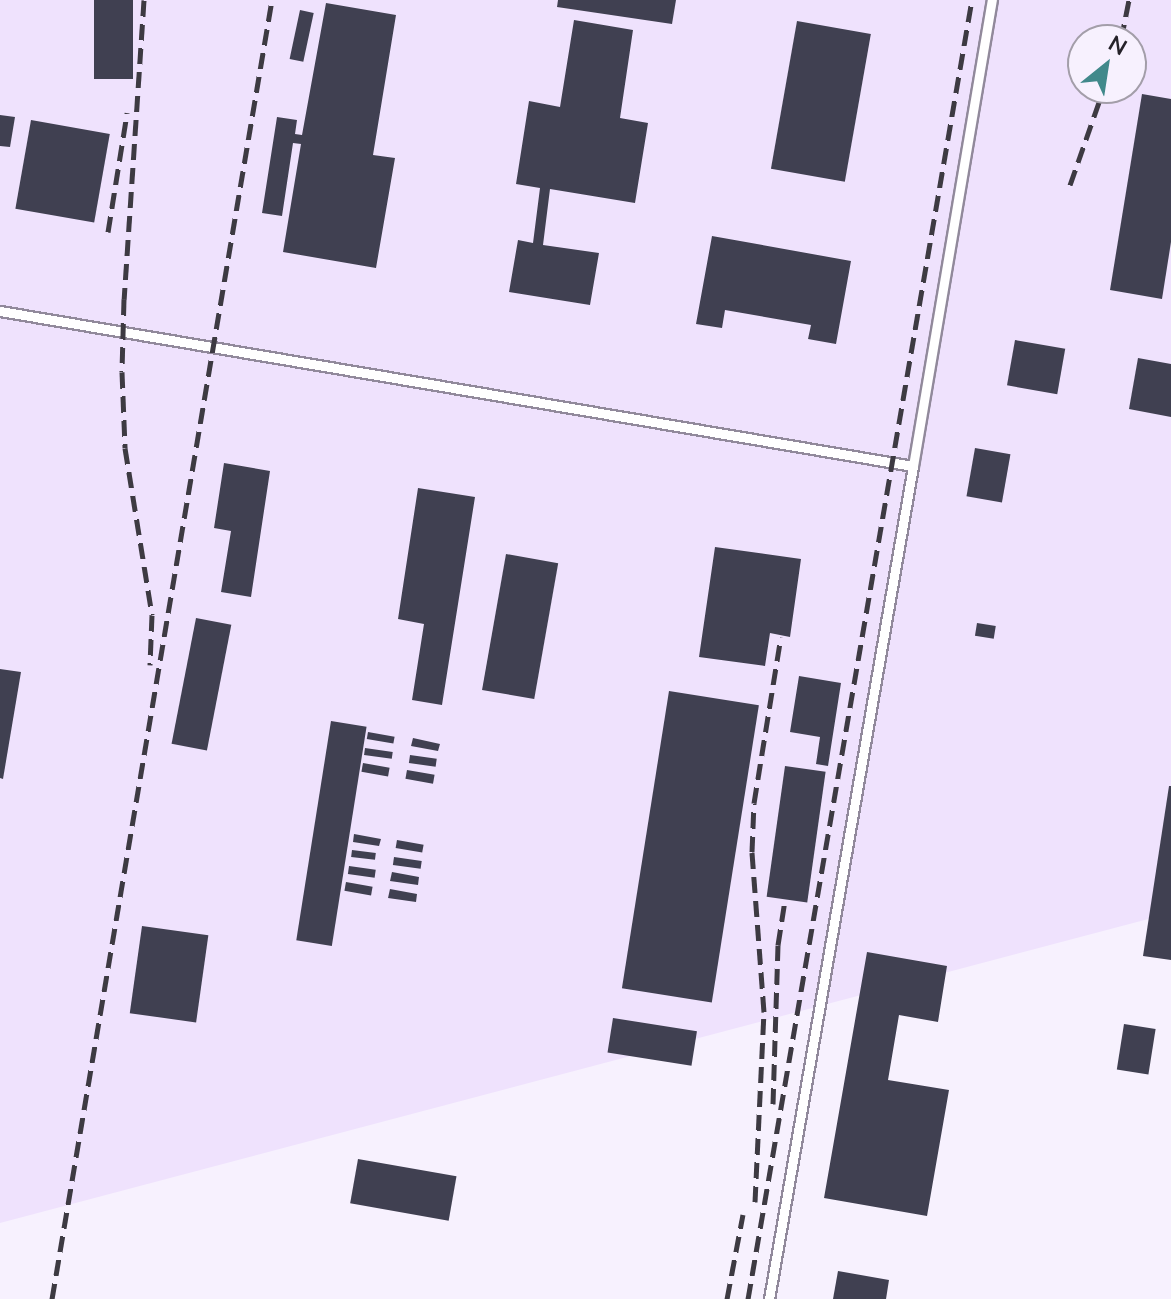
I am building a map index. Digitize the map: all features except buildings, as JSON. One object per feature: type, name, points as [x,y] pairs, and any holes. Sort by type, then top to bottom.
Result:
[{"type":"lane","points":[[769,1299],[992,0]]},
{"type":"lane","points":[[0,311],[913,466]]},
{"type":"shaded area","points":[[0,0],[1171,0],[1171,913],[0,1223]]},
{"type":"railway","points":[[144,0],[122,372],[125,448],[152,615],[150,665]]},
{"type":"railway","points":[[52,1299],[272,0]]},
{"type":"railway","points":[[748,1299],[972,0]]},
{"type":"railway","points":[[1124,24],[1129,0]]},
{"type":"railway","points":[[1070,185],[1098,104]]},
{"type":"railway","points":[[108,232],[127,113]]},
{"type":"railway","points":[[755,1202],[764,1012],[752,852],[754,803],[781,637]]},
{"type":"railway","points":[[773,1104],[778,945],[785,900]]},
{"type":"railway","points":[[727,1299],[743,1214]]}]
